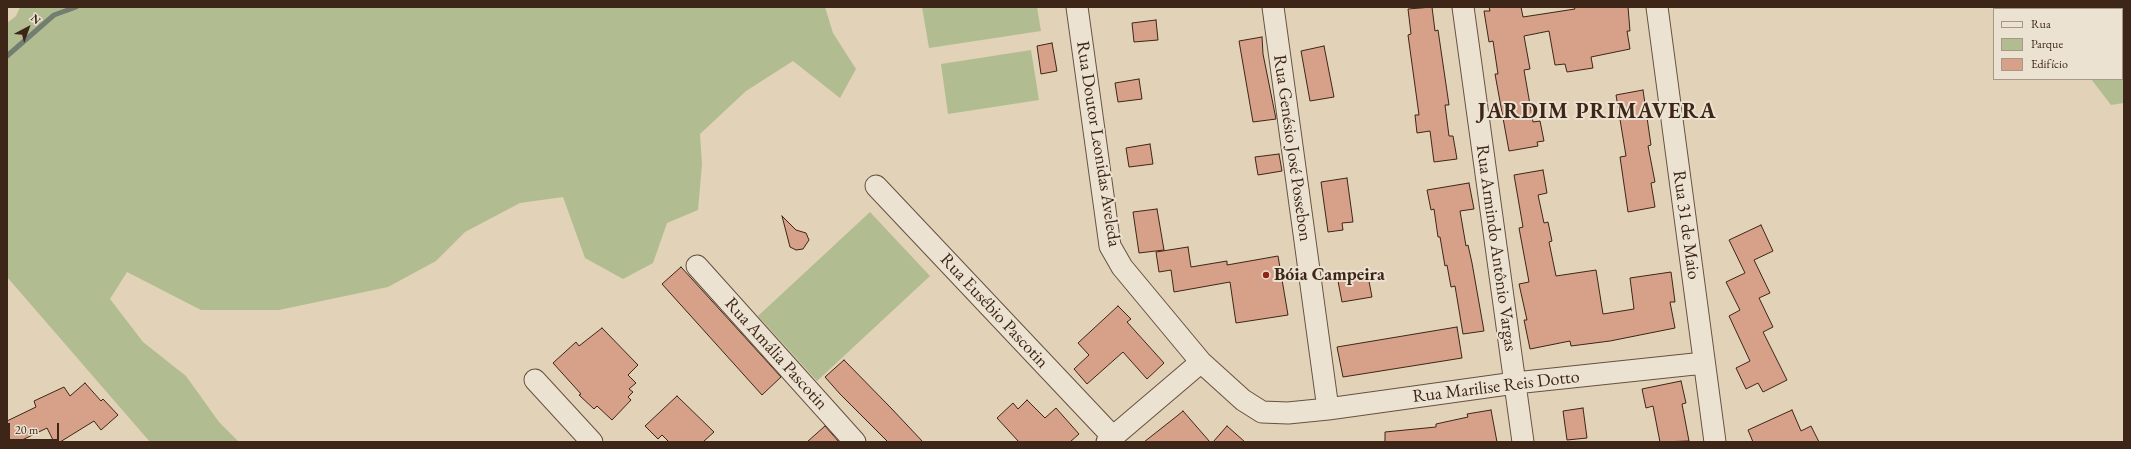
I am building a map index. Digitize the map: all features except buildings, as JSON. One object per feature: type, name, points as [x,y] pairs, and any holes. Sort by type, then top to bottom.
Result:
[{"type":"street","name":"Rua Doutor Leonidas Aveleda","points":[[1077,7],[1110,246],[1122,267],[1201,362],[1243,400],[1262,412],[1288,413]]},
{"type":"street","name":"Rua Genésio José Possebon","points":[[1273,7],[1328,409]]},
{"type":"street","name":"Rua Armindo Antônio Vargas","points":[[1463,7],[1524,442]]},
{"type":"street","name":"Rua 31 de Maio","points":[[1657,7],[1714,442]]},
{"type":"street","name":"Rua Eusébio Pascotin","points":[[876,186],[1110,440]]},
{"type":"street","name":"Rua Amália Pascotin","points":[[697,266],[855,442]]},
{"type":"street","points":[[1110,440],[1201,362]]},
{"type":"street","name":"Rua Marilise Reis Dotto","points":[[1288,413],[1328,409],[1515,383],[1704,363]]},
{"type":"street","points":[[535,380],[592,442]]},
{"type":"green space","points":[[20,7],[825,7],[833,33],[856,69],[840,98],[793,61],[746,91],[700,134],[702,164],[698,210],[667,223],[653,263],[623,279],[585,258],[563,197],[520,203],[465,232],[436,261],[388,287],[279,310],[201,310],[127,272],[110,299],[143,342],[186,376],[219,422],[239,442],[150,442],[7,277],[7,23],[16,16]]},
{"type":"green space","points":[[922,7],[1037,7],[1041,31],[929,48]]},
{"type":"green space","points":[[2124,7],[2124,103],[2111,105],[2092,80],[2123,80],[2123,8],[2038,8]]},
{"type":"green space","points":[[1031,50],[1039,100],[948,114],[941,64]]},
{"type":"green space","points":[[870,212],[930,276],[817,381],[758,316]]},
{"type":"waterway","points":[[7,56],[54,15],[76,7]]},
{"type":"place","name":"Bóia Campeira","points":[[1266,275]]},
{"type":"district","name":"JARDIM PRIMAVERA","points":[[1597,112]]}]
